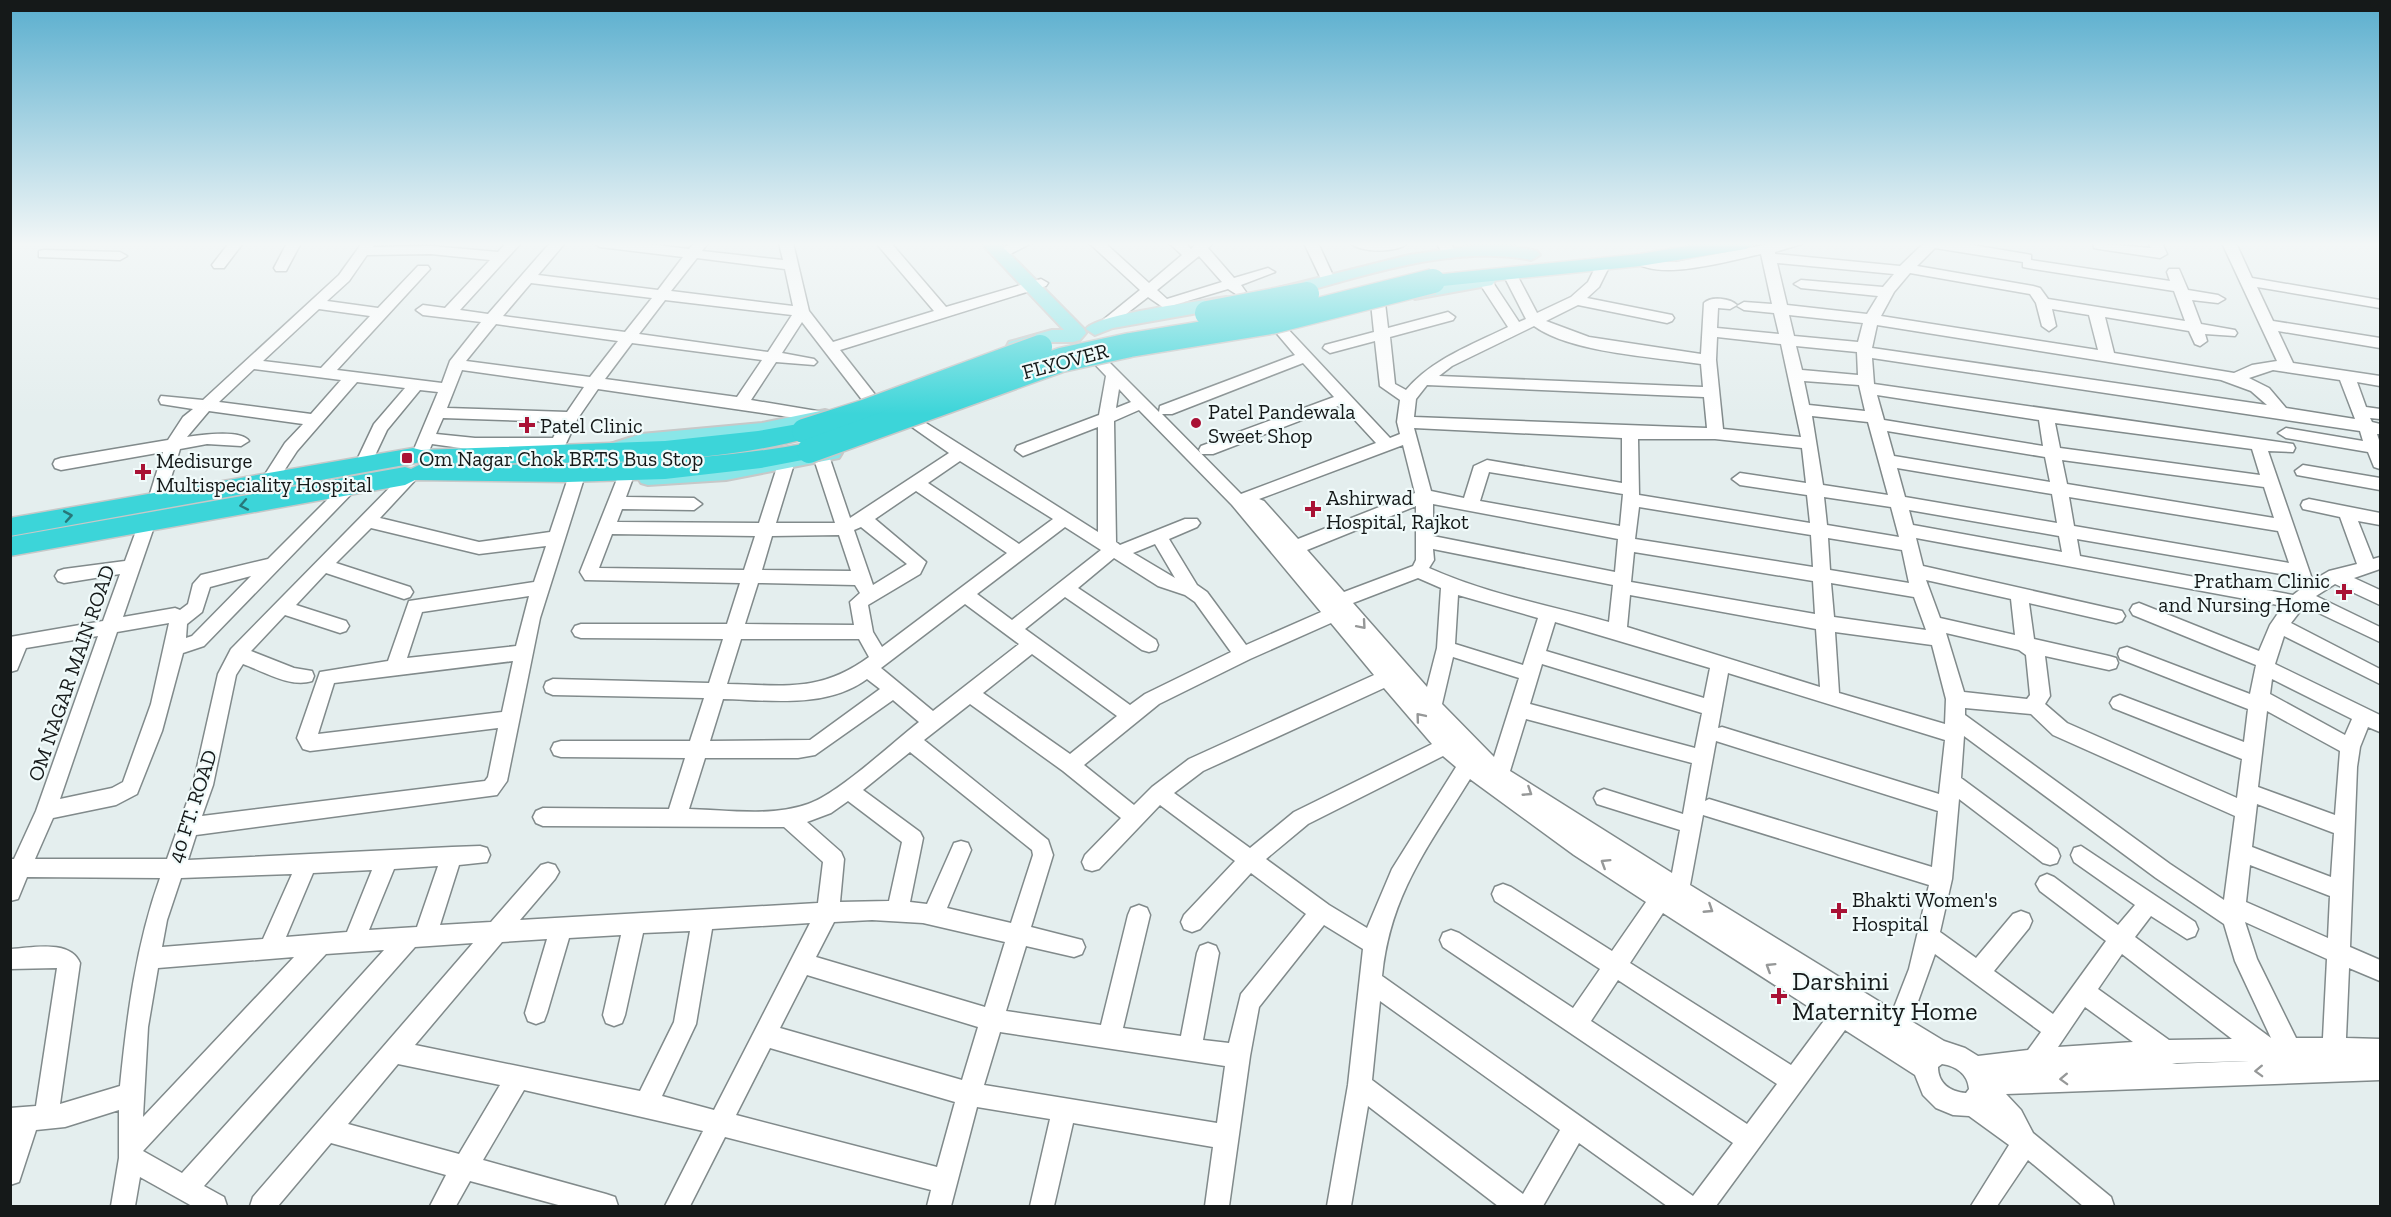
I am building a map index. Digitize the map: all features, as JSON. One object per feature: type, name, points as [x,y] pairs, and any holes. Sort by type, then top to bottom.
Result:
[{"type":"highway","name":"FLYOVER","points":[[418,461],[555,448],[611,450],[814,439],[876,431],[1020,372],[1058,361],[1129,344],[1273,321],[1331,300]]},
{"type":"highway","name":"FLYOVER","points":[[418,461],[586,471],[657,470],[725,464],[814,439]]},
{"type":"highway","points":[[10,526],[151,512],[418,461]]},
{"type":"highway","points":[[10,547],[151,512],[270,479],[359,473]]},
{"type":"main road","points":[[1053,300],[1088,330],[1111,335],[1114,344],[1100,354],[1071,350],[1070,340],[1088,330]]},
{"type":"main road","points":[[586,471],[601,476],[679,477],[786,464],[814,439],[872,400],[998,351],[1052,336],[1247,300]]},
{"type":"main road","points":[[814,439],[918,423],[996,390],[1100,354],[1280,329],[1391,300]]},
{"type":"street","points":[[174,444],[204,406],[321,300]]},
{"type":"street","points":[[324,374],[394,300]]},
{"type":"street","points":[[449,313],[461,300]]},
{"type":"street","name":"40 FT. ROAD","points":[[123,1206],[131,1152],[131,1095],[137,1027],[148,959],[156,920],[172,869],[189,827],[210,758],[225,680],[238,654],[281,607],[369,521],[418,461],[455,364],[508,300]]},
{"type":"street","points":[[555,448],[571,417],[594,383],[656,300]]},
{"type":"street","points":[[706,300],[802,312]]},
{"type":"street","points":[[799,300],[802,312],[872,400]]},
{"type":"street","points":[[931,300],[944,315]]},
{"type":"street","points":[[829,348],[991,300]]},
{"type":"street","points":[[1088,330],[1133,300]]},
{"type":"street","points":[[1159,300],[1164,304],[1178,300]]},
{"type":"street","points":[[1497,300],[1516,328]]},
{"type":"street","points":[[1524,300],[1535,320],[1570,338],[1708,360]]},
{"type":"street","points":[[1070,765],[1129,715],[1152,699],[1337,607],[1419,571],[1425,560],[1424,496],[1406,430],[1408,398],[1423,380],[1447,363],[1576,300],[1668,318]]},
{"type":"street","points":[[1779,300],[1810,443],[1819,531],[1830,699]]},
{"type":"street","points":[[1881,300],[1871,321],[1864,350],[1866,385],[1908,537],[1920,591],[1950,670],[1955,717],[1941,879],[1929,937],[1899,1025],[1889,1044]]},
{"type":"street","points":[[2040,300],[2049,326]]},
{"type":"street","points":[[2050,300],[2198,335],[2230,333]]},
{"type":"street","points":[[2184,300],[2198,335]]},
{"type":"street","points":[[2256,300],[2287,366]]},
{"type":"street","points":[[2356,300],[2380,304]]},
{"type":"street","points":[[1378,303],[1388,386],[1408,398]]},
{"type":"street","points":[[1715,434],[1708,360],[1711,303],[1871,321],[2235,379],[2265,392],[2281,412]]},
{"type":"street","points":[[316,304],[381,313]]},
{"type":"street","points":[[423,310],[809,362]]},
{"type":"street","points":[[741,403],[802,312]]},
{"type":"street","points":[[2096,312],[2107,357]]},
{"type":"street","points":[[1330,348],[1448,318]]},
{"type":"street","points":[[2268,325],[2380,343]]},
{"type":"street","points":[[1280,329],[1303,357],[1387,445]]},
{"type":"street","points":[[1710,332],[1788,339],[2006,375],[2281,412],[2369,422],[2380,414]]},
{"type":"street","points":[[1100,354],[1114,374],[1143,403],[1296,547],[1387,678],[1462,751],[1497,781],[1581,849],[1670,894],[1849,1006],[1899,1025],[1932,1060]]},
{"type":"street","points":[[1100,354],[1166,410],[1207,450],[1244,499],[1337,607],[1432,706],[1462,751]]},
{"type":"street","points":[[1166,410],[1303,357]]},
{"type":"street","points":[[251,364],[445,388]]},
{"type":"street","points":[[455,364],[741,403],[814,439],[846,527],[868,597]]},
{"type":"street","points":[[2235,379],[2264,366],[2287,366],[2380,381]]},
{"type":"street","points":[[1113,549],[1106,418],[1114,374]]},
{"type":"street","points":[[1796,375],[2046,416],[2258,444],[2287,440],[2378,453],[2369,422],[2346,375]]},
{"type":"street","points":[[270,479],[291,447],[352,378]]},
{"type":"street","points":[[1423,380],[1710,392]]},
{"type":"street","points":[[174,649],[198,641],[275,564],[359,473],[380,428],[416,385]]},
{"type":"street","points":[[1207,450],[1343,399]]},
{"type":"street","points":[[167,400],[314,420]]},
{"type":"street","points":[[1023,450],[1143,403]]},
{"type":"street","points":[[1804,410],[2054,453],[2270,482]]},
{"type":"street","points":[[438,413],[571,417]]},
{"type":"street","points":[[2046,416],[2072,560]]},
{"type":"street","points":[[918,423],[960,453],[1113,549],[1172,585],[1191,590],[1201,597],[1244,654]]},
{"type":"street","points":[[1244,499],[1387,445],[1406,430],[1715,434],[1810,443]]},
{"type":"street","points":[[1617,632],[1631,495],[1630,433]]},
{"type":"street","points":[[61,464],[207,439],[240,441]]},
{"type":"street","name":"OM NAGAR MAIN ROAD","points":[[16,868],[46,811],[174,444]]},
{"type":"street","points":[[2258,444],[2300,571],[2302,597]]},
{"type":"street","points":[[607,528],[846,527],[863,519],[960,453]]},
{"type":"street","points":[[1887,461],[2284,526]]},
{"type":"street","points":[[676,819],[786,464]]},
{"type":"street","points":[[1471,504],[1480,470],[1488,466],[1819,531],[1908,537],[2072,560],[2302,597],[2380,635]]},
{"type":"street","points":[[189,827],[490,789],[497,781],[539,588],[555,538],[586,471]]},
{"type":"street","points":[[2303,471],[2380,484]]},
{"type":"street","points":[[625,477],[589,572],[591,575],[862,578]]},
{"type":"street","points":[[1740,478],[1898,502],[2300,571]]},
{"type":"street","points":[[916,483],[1019,553]]},
{"type":"street","points":[[1296,547],[1424,496],[1471,504],[1627,539],[1821,576],[1920,591]]},
{"type":"street","points":[[616,503],[694,504]]},
{"type":"street","points":[[2309,506],[2380,519]]},
{"type":"street","points":[[2301,1070],[2246,961],[2234,912],[2258,701],[2264,664],[2279,625],[2302,597],[2335,576],[2374,565],[2348,513]]},
{"type":"street","points":[[553,687],[818,692],[844,683],[873,664],[1066,518]]},
{"type":"street","points":[[863,519],[917,562],[914,568],[860,602],[864,632],[873,664],[893,690],[932,723]]},
{"type":"street","points":[[369,521],[479,548],[555,538]]},
{"type":"street","points":[[1013,629],[1113,549],[1158,536],[1191,523]]},
{"type":"street","points":[[1158,536],[1191,590]]},
{"type":"street","points":[[1426,541],[1623,584],[1824,623],[1934,631],[2026,645],[2109,663]]},
{"type":"street","points":[[179,621],[196,608],[202,584],[207,580],[275,564]]},
{"type":"street","points":[[64,576],[132,566]]},
{"type":"street","points":[[324,566],[404,592]]},
{"type":"street","points":[[1419,571],[1450,587],[1617,632],[1830,699],[1955,717],[2028,707],[2034,705],[2040,696],[2035,652],[2026,645],[2019,594]]},
{"type":"street","points":[[1915,571],[2116,615]]},
{"type":"street","points":[[2335,576],[2380,598]]},
{"type":"street","points":[[1432,706],[1446,648],[1450,587]]},
{"type":"street","points":[[394,667],[415,606],[539,588]]},
{"type":"street","points":[[1065,588],[1149,645]]},
{"type":"street","points":[[964,594],[1129,715]]},
{"type":"street","points":[[281,607],[340,626]]},
{"type":"street","points":[[2139,610],[2264,664],[2372,720],[2350,747],[2340,890],[2334,1050]]},
{"type":"street","points":[[1497,781],[1548,614]]},
{"type":"street","points":[[10,665],[15,643],[175,615],[179,617],[174,649],[147,745],[130,788],[116,795],[46,811]]},
{"type":"street","points":[[2279,625],[2380,676]]},
{"type":"street","points":[[581,631],[864,632]]},
{"type":"street","points":[[543,817],[788,818],[820,810],[1032,644]]},
{"type":"street","points":[[1446,648],[1529,674]]},
{"type":"street","points":[[511,719],[308,741],[327,677],[394,667],[524,653]]},
{"type":"street","points":[[238,654],[293,675],[305,676]]},
{"type":"street","points":[[2127,654],[2258,701],[2350,747]]},
{"type":"street","points":[[1536,655],[1712,708]]},
{"type":"street","points":[[1576,1023],[1614,965],[1670,894],[1691,825],[1719,665]]},
{"type":"street","points":[[1092,862],[1159,794],[1196,765],[1387,678]]},
{"type":"street","points":[[561,749],[782,752],[815,747],[893,690]]},
{"type":"street","points":[[969,693],[1070,765],[1135,817]]},
{"type":"street","points":[[2120,703],[2252,754]]},
{"type":"street","points":[[2034,705],[2060,729],[2245,801],[2344,828]]},
{"type":"street","points":[[1518,709],[1703,758]]},
{"type":"street","points":[[1955,717],[2163,871],[2234,912],[2338,952],[2380,971]]},
{"type":"street","points":[[1722,735],[1948,805]]},
{"type":"street","points":[[910,740],[1041,846],[1042,862],[969,1094],[939,1206]]},
{"type":"street","points":[[1191,922],[1250,860],[1300,818],[1462,751]]},
{"type":"street","points":[[1344,1204],[1374,944],[1382,915],[1399,876],[1462,751]]},
{"type":"street","points":[[1951,782],[2050,856]]},
{"type":"street","points":[[848,790],[913,838],[898,911]]},
{"type":"street","points":[[1159,794],[1321,912],[1374,944]]},
{"type":"street","points":[[1604,798],[1691,825]]},
{"type":"street","points":[[1709,808],[1941,879]]},
{"type":"street","points":[[677,1206],[828,911],[834,859],[788,818]]},
{"type":"street","points":[[933,915],[961,850]]},
{"type":"street","points":[[2240,852],[2340,890]]},
{"type":"street","points":[[10,892],[16,868],[172,869],[306,865],[480,855]]},
{"type":"street","points":[[2081,855],[2187,929]]},
{"type":"street","points":[[185,1188],[418,936],[452,856]]},
{"type":"street","points":[[354,941],[387,860]]},
{"type":"street","points":[[268,951],[306,865]]},
{"type":"street","points":[[262,1206],[548,872]]},
{"type":"street","points":[[2047,884],[2265,1050]]},
{"type":"street","points":[[1503,894],[1793,1080]]},
{"type":"street","points":[[2035,1060],[2120,939],[2149,903]]},
{"type":"street","points":[[148,959],[268,951],[418,936],[828,911],[898,911],[933,915],[1074,947]]},
{"type":"street","points":[[1218,1206],[1238,1056],[1249,1002],[1256,990],[1321,912]]},
{"type":"street","points":[[1109,1038],[1139,915]]},
{"type":"street","points":[[646,1104],[685,1024],[703,920]]},
{"type":"street","points":[[1978,973],[2020,921]]},
{"type":"street","points":[[614,1015],[634,924]]},
{"type":"street","points":[[536,1013],[561,928]]},
{"type":"street","points":[[1929,937],[2056,1030]]},
{"type":"street","points":[[1451,940],[1748,1140]]},
{"type":"street","points":[[215,1206],[131,1152],[319,946]]},
{"type":"street","points":[[1190,1049],[1208,953]]},
{"type":"street","points":[[10,959],[63,958],[69,963],[28,1120],[10,1173]]},
{"type":"street","points":[[802,963],[992,1020],[1238,1056]]},
{"type":"street","points":[[1370,981],[1687,1206]]},
{"type":"street","points":[[2084,992],[2168,1054]]},
{"type":"street","points":[[1849,1006],[1889,1044],[1932,1060],[1958,1056],[1977,1088],[2025,1142],[2102,1206]]},
{"type":"street","points":[[1701,1206],[1849,1006]]},
{"type":"street","points":[[765,1035],[969,1094],[1227,1137]]},
{"type":"street","points":[[1932,1060],[1926,1076],[1936,1094],[1954,1105],[1977,1088],[2035,1060],[2289,1049],[2380,1050]]},
{"type":"street","points":[[394,1052],[646,1104],[946,1182]]},
{"type":"street","points":[[1977,1088],[2021,1080],[2380,1069]]},
{"type":"street","points":[[442,1206],[518,1077]]},
{"type":"street","points":[[1359,1085],[1518,1206]]},
{"type":"street","points":[[28,1120],[92,1108],[131,1095]]},
{"type":"street","points":[[1047,1206],[1042,1206],[1064,1111]]},
{"type":"street","points":[[1530,1206],[1575,1126]]},
{"type":"street","points":[[326,1130],[606,1206]]},
{"type":"street","points":[[1983,1206],[2025,1142]]},
{"type":"place","name":"Patel Pandewala Sweet Shop","points":[[1196,423]]},
{"type":"place","name":"Patel Clinic","points":[[527,425]]},
{"type":"place","name":"Om Nagar Chok BRTS Bus Stop","points":[[407,458]]},
{"type":"place","name":"Medisurge Multispeciality Hospital","points":[[143,472]]},
{"type":"place","name":"Ashirwad Hospital, Rajkot","points":[[1313,509]]},
{"type":"place","name":"Pratham Clinic and Nursing Home","points":[[2344,592]]},
{"type":"place","name":"Bhakti Women's Hospital","points":[[1839,911]]},
{"type":"place","name":"Darshini Maternity Home","points":[[1779,996]]}]
